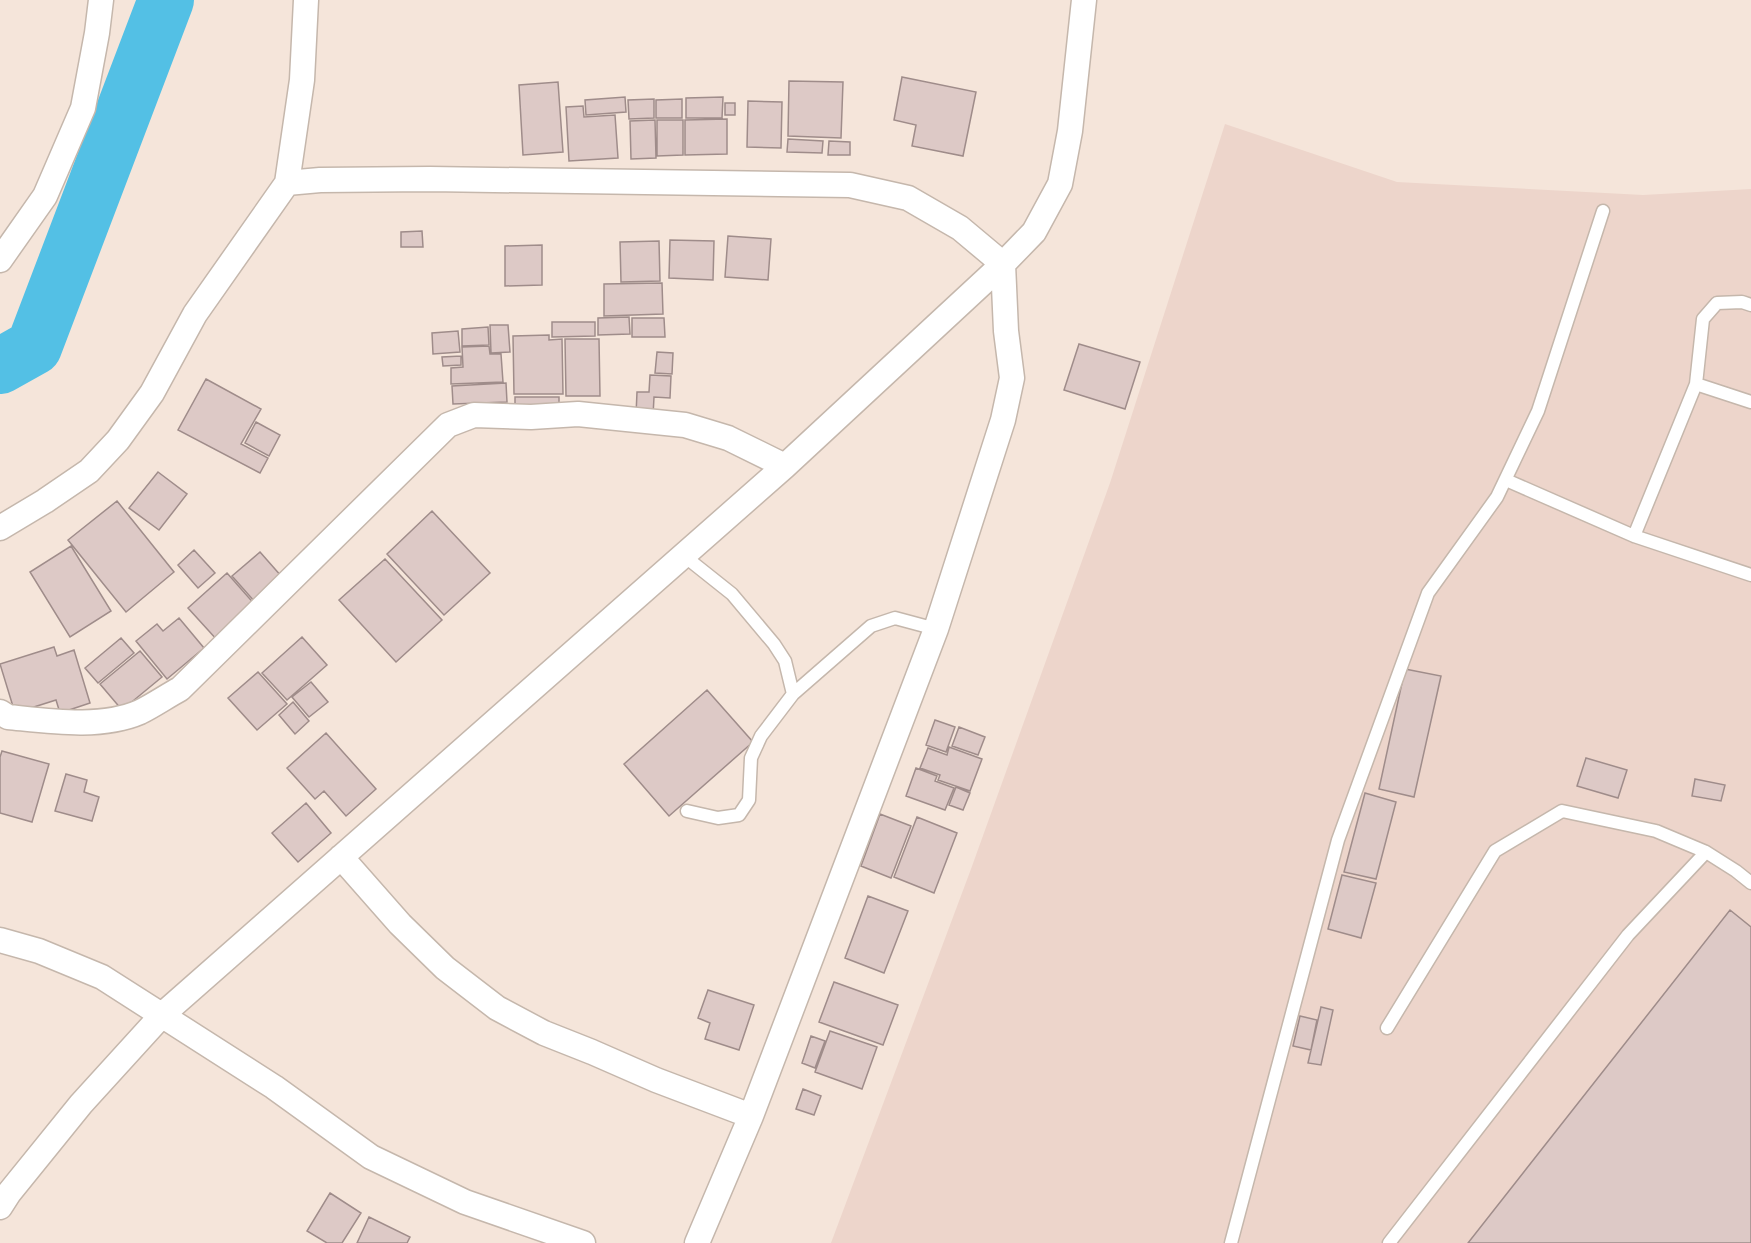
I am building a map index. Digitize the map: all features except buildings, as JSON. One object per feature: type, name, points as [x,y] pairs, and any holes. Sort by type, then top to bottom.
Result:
[{"type":"street","points":[[0,260],[45,196],[83,108],[98,33],[101,0]]},
{"type":"street","points":[[0,528],[45,501],[88,471],[118,440],[152,393],[195,314],[287,183],[302,80],[306,0]]},
{"type":"street","points":[[0,1207],[81,1104],[162,1015],[785,466],[1003,264],[1034,232],[1060,184],[1070,130],[1084,0]]},
{"type":"street","points":[[287,183],[320,180],[430,179],[850,185],[908,198],[960,228],[1003,264],[1006,331],[1012,378],[1003,420],[936,629],[751,1116],[698,1243]]},
{"type":"street","points":[[0,712],[8,717],[66,723],[107,720],[138,712],[180,689],[448,425],[474,416],[531,417],[578,414],[685,425],[728,438],[785,466]]},
{"type":"street","points":[[341,857],[415,939],[445,968],[497,1008],[543,1033],[751,1116]]},
{"type":"street","points":[[0,940],[39,951],[102,977],[274,1087],[371,1157],[465,1202],[583,1243]]},
{"type":"lane","points":[[1231,1243],[1342,829],[1428,593],[1497,497],[1538,411],[1603,211]]},
{"type":"lane","points":[[1634,536],[1695,384],[1703,319],[1717,303],[1742,302],[1751,305]]},
{"type":"lane","points":[[1695,384],[1751,402]]},
{"type":"lane","points":[[1506,480],[1634,536],[1751,575]]},
{"type":"lane","points":[[683,555],[732,594],[774,644],[784,661],[793,694]]},
{"type":"lane","points":[[687,811],[718,818],[739,815],[749,800],[751,758],[761,736],[793,694],[871,626],[895,618],[936,629]]},
{"type":"lane","points":[[1388,1028],[1495,851],[1562,811],[1656,831],[1706,852],[1751,883]]},
{"type":"lane","points":[[1389,1243],[1628,935],[1706,852]]},
{"type":"shaded area","points":[[1225,124],[1397,182],[1643,195],[1751,189],[1751,1243],[831,1243],[971,869],[1110,483]]},
{"type":"waterway","points":[[0,366],[34,347],[166,0]]}]
